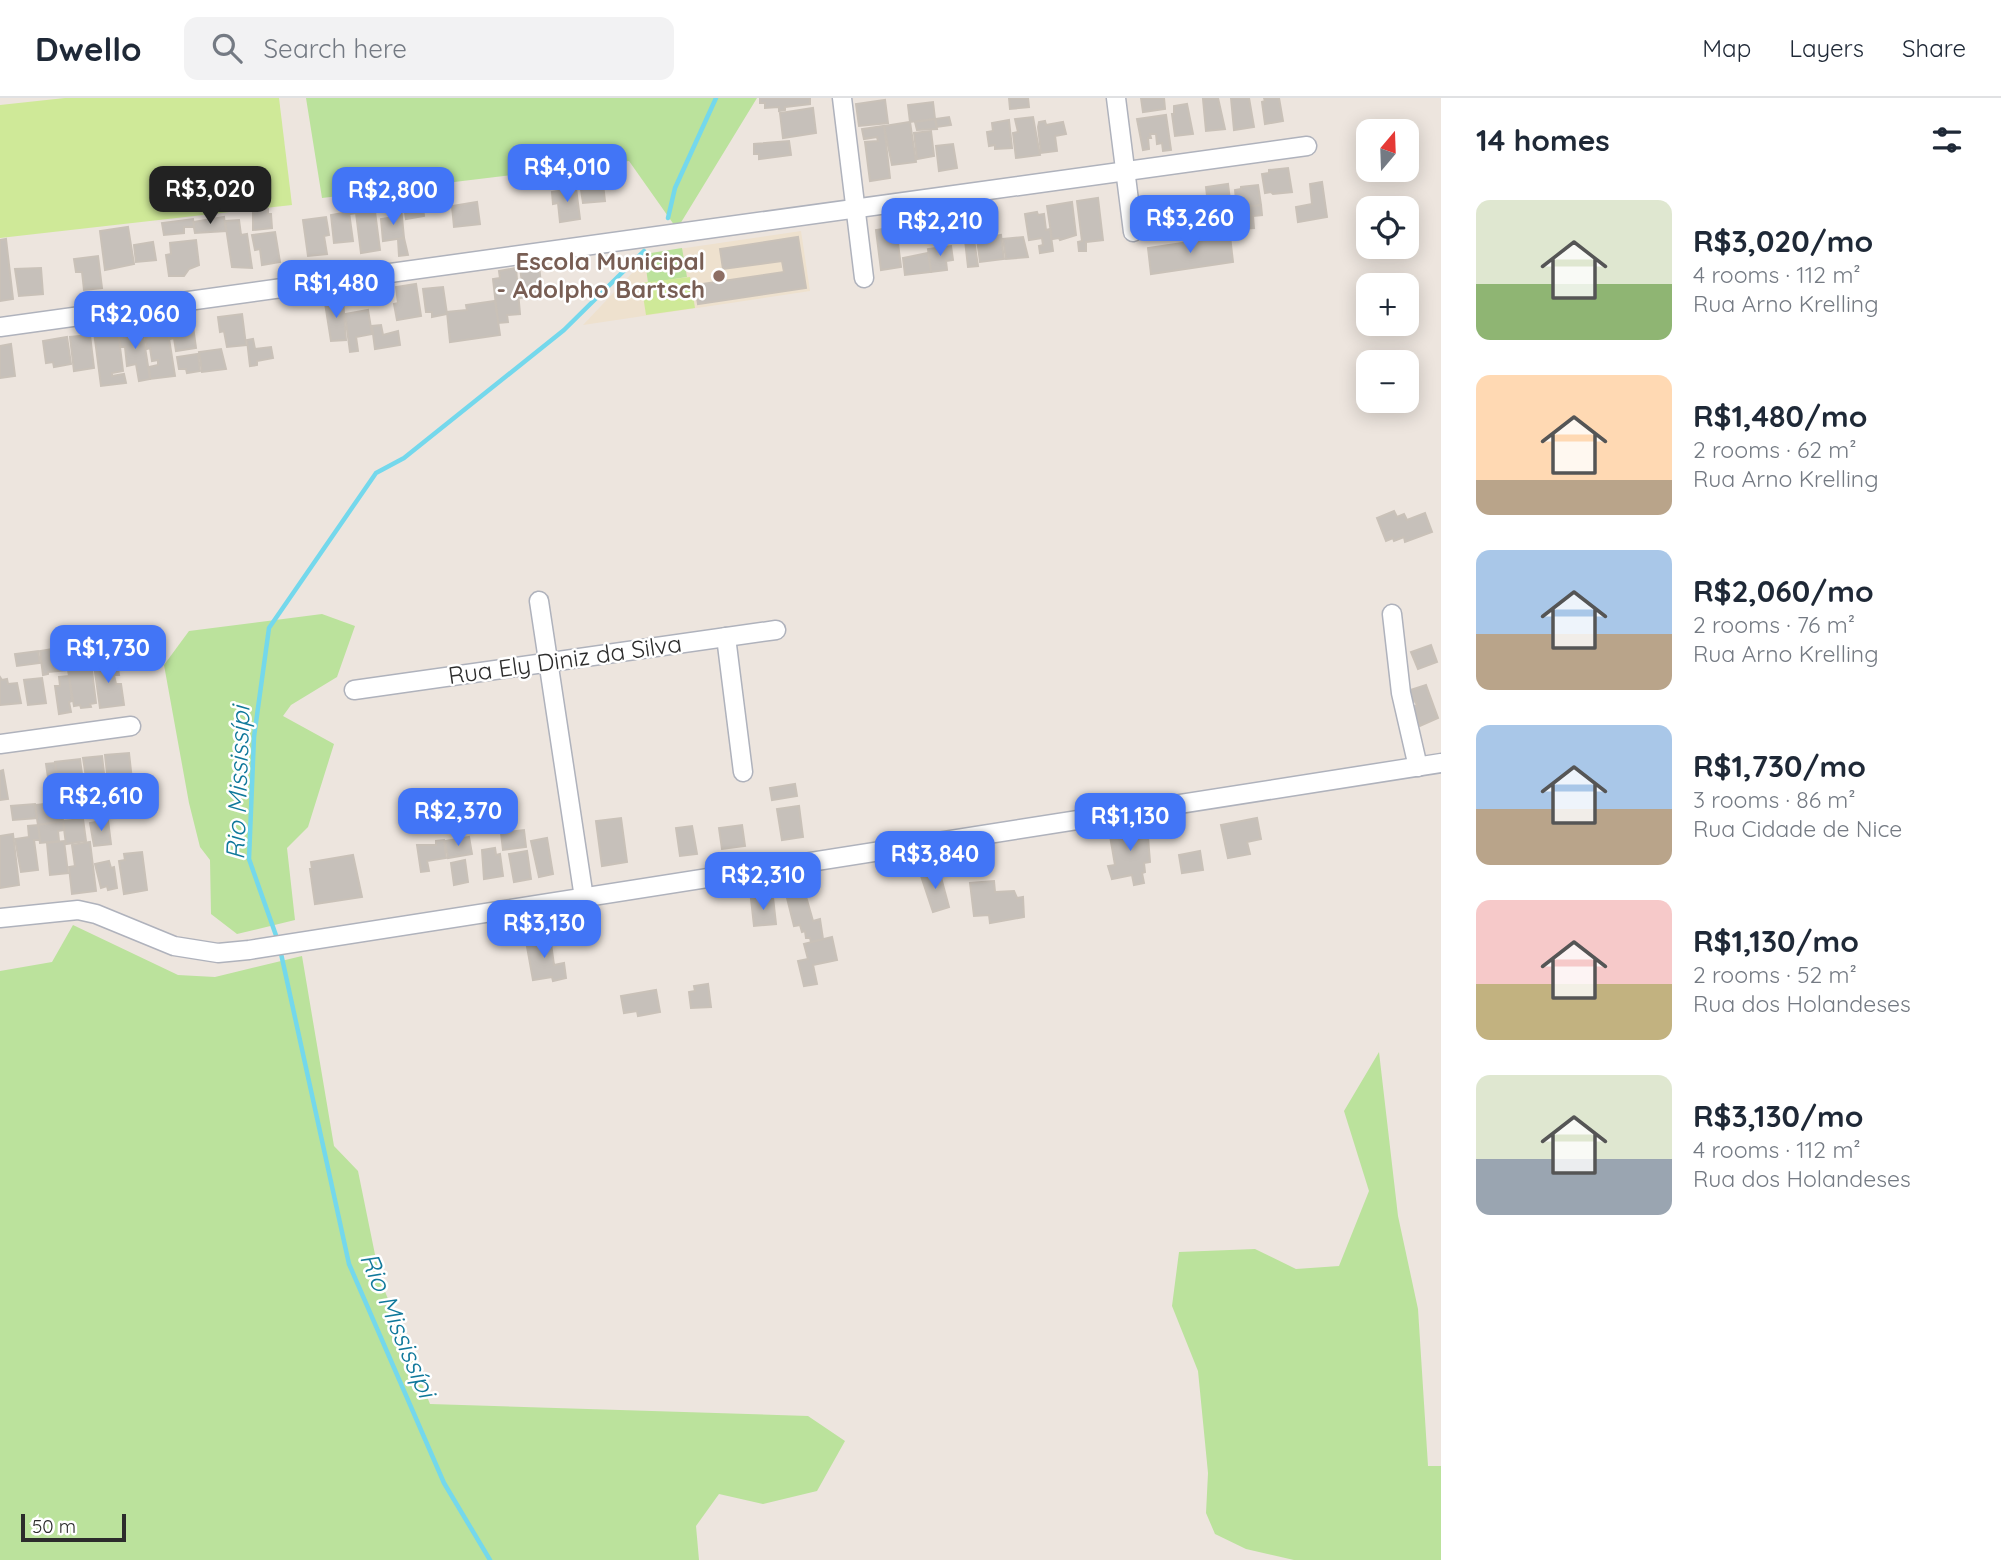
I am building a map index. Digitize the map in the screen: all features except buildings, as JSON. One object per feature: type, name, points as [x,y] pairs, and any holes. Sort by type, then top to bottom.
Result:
[{"type":"street","points":[[842,98],[864,278]]},
{"type":"street","points":[[1116,98],[1133,232]]},
{"type":"street","points":[[0,327],[1307,146]]},
{"type":"street","points":[[539,601],[584,898]]},
{"type":"street","points":[[1392,614],[1401,693],[1418,767]]},
{"type":"street","name":"Rua Ely Diniz da Silva","points":[[354,690],[776,630]]},
{"type":"street","points":[[726,637],[743,772]]},
{"type":"street","points":[[0,744],[131,726]]},
{"type":"street","points":[[0,918],[78,910],[96,914],[174,946],[198,951],[218,953],[270,948],[1441,763]]},
{"type":"shaded area","name":"Escola Municipal - Adolpho Bartsch","points":[[801,231],[810,291],[583,325],[651,253]]},
{"type":"green space","points":[[65,98],[279,98],[292,205],[0,238],[0,105]]},
{"type":"green space","points":[[306,98],[757,98],[677,229],[629,161],[322,198]]},
{"type":"green space","points":[[682,248],[687,277],[648,283],[645,260],[651,253]]},
{"type":"green space","points":[[690,277],[695,308],[646,315],[641,283]]},
{"type":"green space","points":[[322,614],[355,626],[337,677],[291,705],[283,716],[334,744],[308,827],[287,848],[295,920],[237,934],[211,914],[210,860],[200,847],[189,803],[164,665],[189,631]]},
{"type":"green space","points":[[73,925],[178,975],[215,977],[302,956],[334,1146],[358,1171],[380,1279],[430,1404],[808,1416],[845,1441],[817,1491],[763,1504],[719,1494],[696,1526],[699,1560],[0,1560],[0,971],[52,962]]},
{"type":"green space","points":[[1379,1052],[1398,1216],[1418,1309],[1428,1466],[1441,1466],[1441,1560],[1294,1560],[1246,1549],[1215,1534],[1206,1513],[1208,1473],[1198,1371],[1172,1306],[1179,1252],[1255,1249],[1296,1269],[1339,1266],[1369,1191],[1344,1111]]},
{"type":"waterway","name":"Rio Mississípi","points":[[668,218],[675,188],[716,98]]},
{"type":"waterway","name":"Rio Mississípi","points":[[278,941],[249,859],[254,737],[269,628],[376,473],[404,458],[564,330],[644,251]]},
{"type":"waterway","name":"Rio Mississípi","points":[[280,949],[349,1264],[444,1483],[490,1560]]},
{"type":"place","name":"Escola Municipal - Adolpho Bartsch","points":[[719,276]]}]
